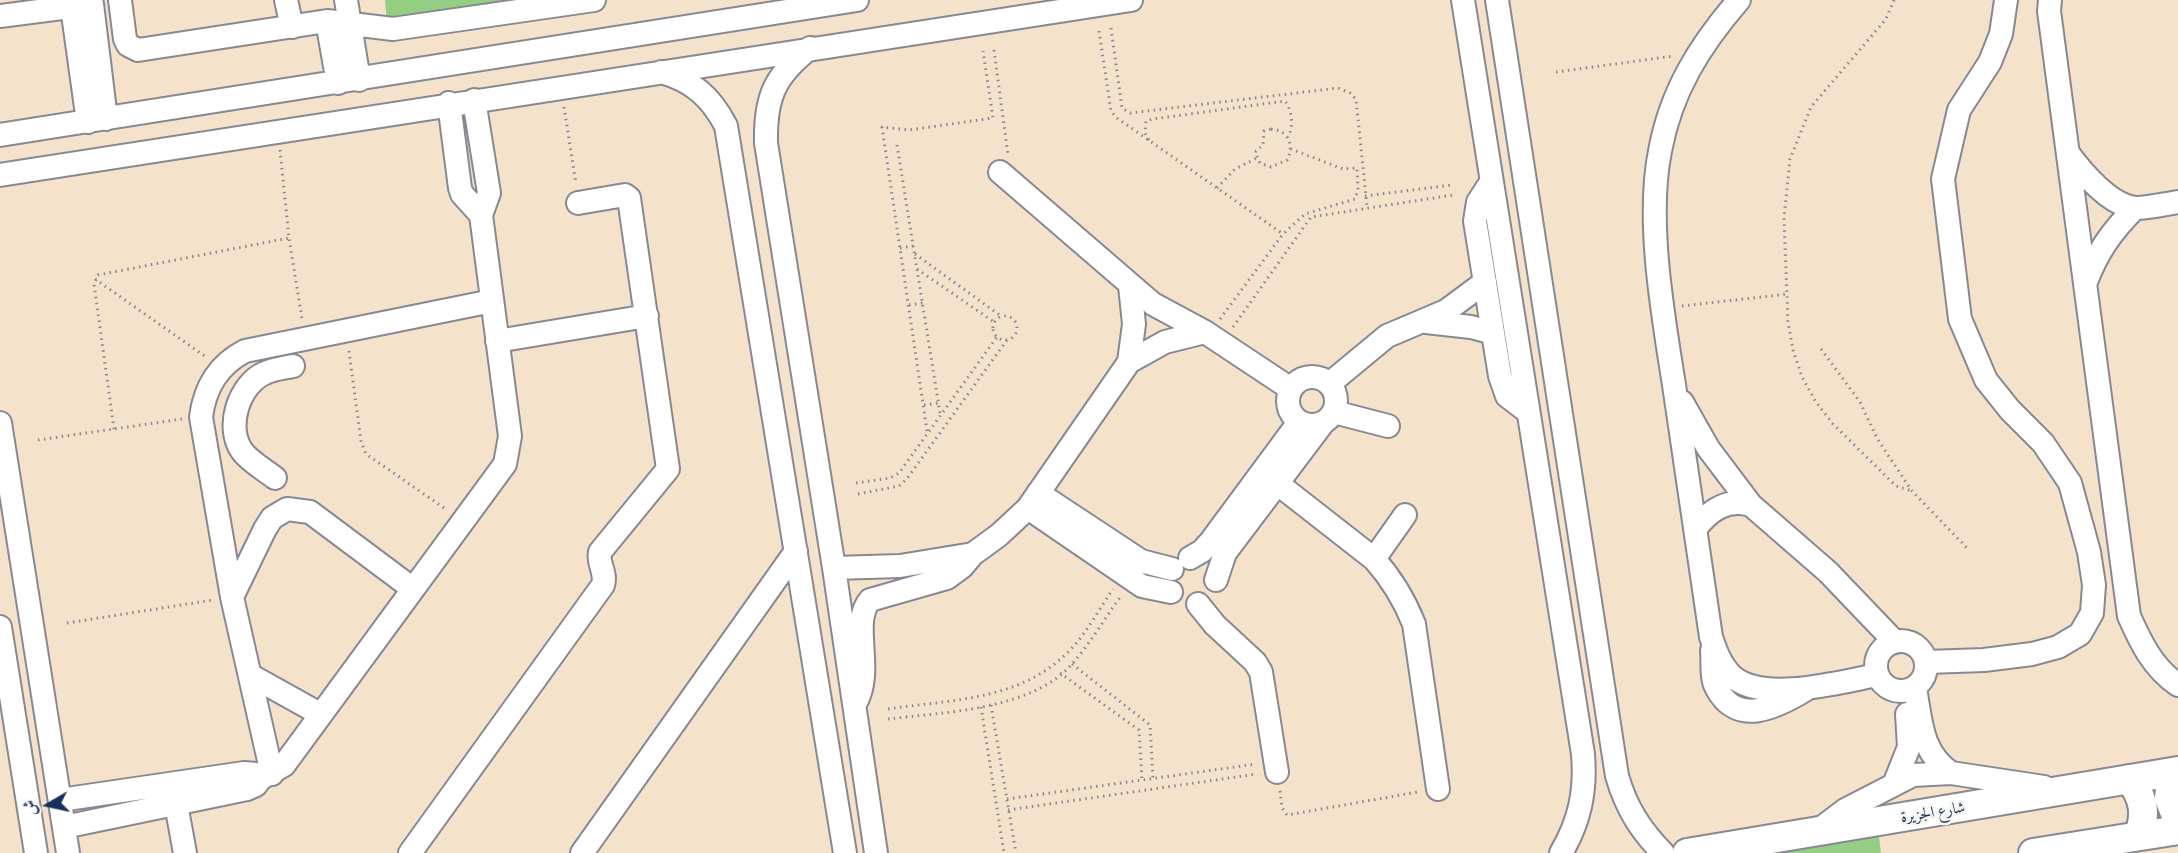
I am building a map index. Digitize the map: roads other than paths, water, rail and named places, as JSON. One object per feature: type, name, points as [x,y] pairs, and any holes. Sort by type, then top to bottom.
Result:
[{"type":"main road","name":"شارع الجزيرة","points":[[1687,853],[2175,771]]},
{"type":"main road","points":[[2175,771],[2169,798],[2178,821]]},
{"type":"main road","points":[[2129,778],[2141,796],[2143,806],[2142,826],[2138,836]]},
{"type":"main road","points":[[2033,853],[2178,830]]},
{"type":"street","points":[[120,0],[125,39],[128,45],[138,50],[339,22],[393,29],[594,0]]},
{"type":"street","points":[[286,0],[292,27]]},
{"type":"street","points":[[346,0],[339,22],[349,82]]},
{"type":"street","points":[[0,135],[349,82],[857,0]]},
{"type":"street","points":[[0,174],[1131,0]]},
{"type":"street","points":[[1463,0],[1583,754],[1584,797],[1574,830],[1561,853]]},
{"type":"street","points":[[1497,0],[1613,750],[1624,799],[1634,820],[1663,853]]},
{"type":"street","points":[[1739,0],[1696,52],[1671,107],[1660,151],[1655,195],[1662,309],[1711,637],[1719,659],[1734,678],[1755,688],[1811,686],[1877,675]]},
{"type":"street","points":[[1927,662],[1984,660],[2032,654],[2058,647],[2080,634],[2092,613],[2094,585],[2091,563],[2070,483],[2043,442],[2010,410],[1986,380],[1960,319],[1943,179],[1959,110],[1990,62],[2001,34],[2006,0]]},
{"type":"street","points":[[2050,0],[2049,11],[2066,149],[2129,616],[2143,649],[2166,677],[2178,685]]},
{"type":"street","points":[[0,16],[92,4],[97,120]]},
{"type":"street","points":[[1468,31],[1480,24],[1501,26]]},
{"type":"street","points":[[811,48],[789,65],[773,88],[765,115],[766,143],[834,568],[871,852]]},
{"type":"street","points":[[660,71],[681,78],[700,89],[716,106],[726,126],[845,853]]},
{"type":"street","points":[[238,99],[244,136]]},
{"type":"street","points":[[64,826],[248,789],[284,765],[505,464],[510,446],[481,215],[489,193],[474,100]]},
{"type":"street","points":[[448,104],[460,188],[462,194],[481,215]]},
{"type":"street","points":[[731,148],[766,143]]},
{"type":"street","points":[[2066,149],[2083,175],[2107,195],[2134,208],[2178,202]]},
{"type":"street","points":[[1006,178],[1153,304],[1212,337],[1292,389]]},
{"type":"street","points":[[1491,182],[1478,202],[1475,221],[1493,333],[1504,390],[1513,403],[1528,412]]},
{"type":"street","points":[[410,853],[603,585],[605,573],[600,563],[600,552],[668,469],[629,198],[625,195],[578,203]]},
{"type":"street","points":[[2085,286],[2096,257],[2112,230],[2134,208]]},
{"type":"street","points":[[1329,384],[1387,336],[1425,322],[1446,311],[1485,282]]},
{"type":"street","points":[[1129,362],[1134,324],[1130,286]]},
{"type":"street","points":[[266,776],[250,675],[232,597],[201,417],[203,399],[210,382],[232,358],[245,351],[305,337],[492,301]]},
{"type":"street","points":[[497,341],[647,316]]},
{"type":"street","points":[[1425,322],[1459,325],[1493,333]]},
{"type":"street","points":[[853,708],[862,692],[865,676],[862,630],[864,606],[876,598],[906,592],[947,578],[962,567],[973,554],[999,535],[1033,500],[1129,362],[1165,342],[1212,337]]},
{"type":"street","points":[[275,478],[242,451],[236,434],[235,416],[240,399],[250,384],[264,373],[293,366]]},
{"type":"street","points":[[1033,500],[1142,586],[1171,592],[1183,603],[1198,604],[1211,595],[1225,553],[1328,418],[1336,397],[1329,384],[1322,379],[1305,378],[1292,389],[1288,407],[1299,422],[1306,425],[1328,418],[1388,426]]},
{"type":"street","points":[[1674,385],[1708,448],[1751,505],[1828,572],[1894,642]]},
{"type":"street","points":[[201,417],[235,416]]},
{"type":"street","points":[[1171,592],[1169,580],[1181,564],[1202,551],[1299,422]]},
{"type":"street","points":[[0,423],[68,853]]},
{"type":"street","points":[[1278,484],[1374,559],[1398,589],[1414,624],[1438,789]]},
{"type":"street","points":[[1033,500],[1141,561],[1181,564],[1204,561],[1210,566],[1216,580]]},
{"type":"street","points":[[1695,529],[1706,515],[1721,505],[1739,502],[1751,505]]},
{"type":"street","points":[[232,597],[265,529],[272,518],[287,509],[310,512],[413,589]]},
{"type":"street","points":[[1374,559],[1405,515]]},
{"type":"street","points":[[582,853],[796,551]]},
{"type":"street","points":[[834,568],[912,564],[973,554]]},
{"type":"street","points":[[1198,604],[1215,626],[1256,662],[1261,672],[1276,766]]},
{"type":"street","points":[[0,627],[36,853]]},
{"type":"street","points":[[1905,641],[1915,645],[1923,652],[1927,662],[1925,677],[1909,690],[1887,688],[1877,675],[1876,665],[1879,655],[1885,646],[1894,642],[1905,641]]},
{"type":"street","points":[[250,675],[320,714]]},
{"type":"street","points":[[1909,690],[1927,748],[1933,758],[1951,774]]},
{"type":"street","points":[[1895,782],[1909,747],[1909,690]]},
{"type":"street","points":[[1583,754],[1613,750]]},
{"type":"street","points":[[60,800],[249,773],[266,776]]},
{"type":"street","points":[[1815,832],[1845,810],[1895,782],[1913,775],[1951,774],[2070,790]]},
{"type":"street","points":[[176,804],[184,853]]}]
